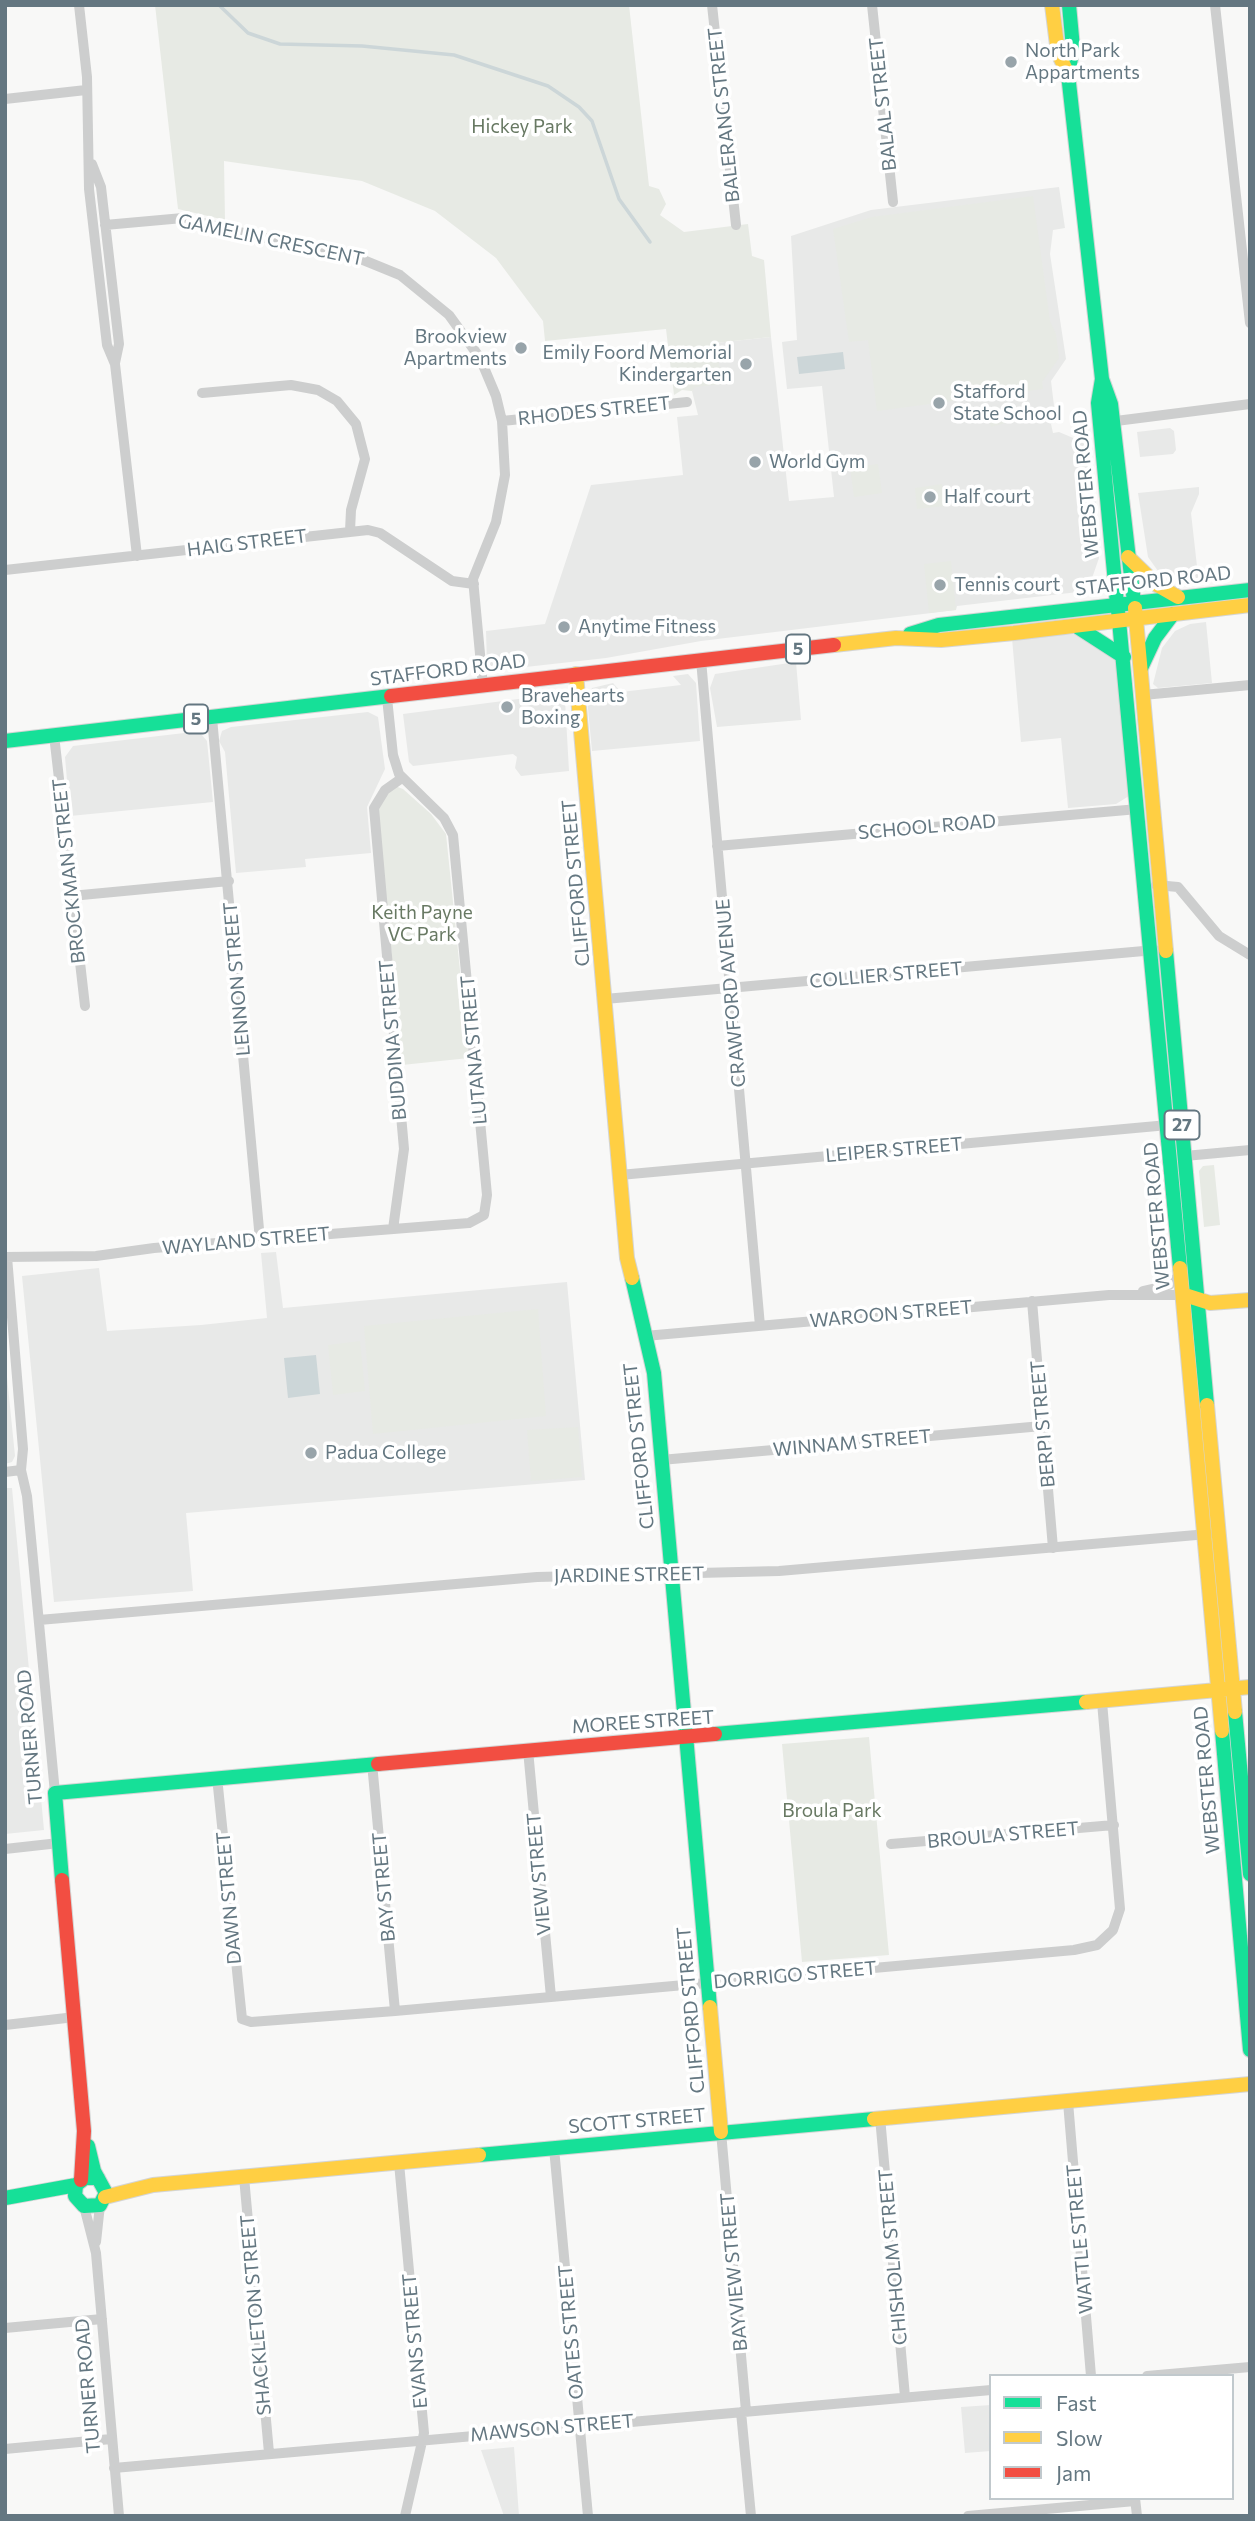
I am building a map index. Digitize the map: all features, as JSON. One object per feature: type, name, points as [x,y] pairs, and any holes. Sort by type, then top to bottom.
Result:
[{"type":"main road","name":"WEBSTER ROAD","points":[[1052,5],[1058,53],[1068,74]]},
{"type":"main road","name":"WEBSTER ROAD","points":[[1069,5],[1073,48],[1068,74],[1102,379],[1098,403],[1106,423],[1134,602],[1161,884],[1159,950],[1168,1125],[1181,1274],[1233,1689],[1250,1874]]},
{"type":"main road","name":"WEBSTER ROAD","points":[[1106,423],[1117,604],[1145,886],[1159,950],[1185,1156],[1199,1300],[1218,1690],[1245,1932],[1250,2050]]},
{"type":"main road","points":[[1128,557],[1157,585],[1178,597]]},
{"type":"main road","name":"STAFFORD ROAD","points":[[896,638],[939,625],[1250,590]]},
{"type":"main road","name":"STAFFORD ROAD","points":[[5,741],[896,638],[941,640],[1250,605]]},
{"type":"main road","points":[[1141,668],[1155,638],[1173,614]]},
{"type":"main road","points":[[1076,626],[1124,657]]},
{"type":"main road","name":"CLIFFORD STREET","points":[[576,674],[630,1278],[654,1373],[720,2133]]},
{"type":"main road","points":[[1184,1295],[1213,1303],[1250,1300]]},
{"type":"main road","name":"MOREE STREET","points":[[55,1793],[1250,1687]]},
{"type":"main road","name":"TURNER ROAD","points":[[55,1793],[84,2131],[79,2182],[80,2203]]},
{"type":"main road","name":"SCOTT STREET","points":[[101,2191],[1250,2084]]},
{"type":"main road","name":"TURNER ROAD","points":[[84,2131],[101,2191]]},
{"type":"main road","points":[[5,2198],[31,2196],[79,2182],[101,2191]]},
{"type":"main road","points":[[31,2196],[80,2203],[101,2191]]},
{"type":"street","points":[[79,5],[91,161],[89,189],[107,345],[115,363],[137,556]]},
{"type":"street","name":"BALERANG STREET","points":[[712,5],[736,225]]},
{"type":"street","name":"BALAL STREET","points":[[872,5],[893,202]]},
{"type":"street","points":[[1214,5],[1246,259],[1250,323]]},
{"type":"street","points":[[5,99],[86,90]]},
{"type":"street","points":[[91,161],[101,187],[119,344],[115,363]]},
{"type":"street","name":"GAMELIN CRESCENT","points":[[105,225],[183,218],[263,239],[346,253],[391,270],[443,309],[476,350],[496,396],[502,421],[505,475],[496,522],[475,570],[483,686]]},
{"type":"street","points":[[202,393],[290,385],[318,390],[338,401],[356,424],[365,459],[350,514],[350,531]]},
{"type":"street","name":"RHODES STREET","points":[[502,421],[687,402]]},
{"type":"street","points":[[1106,423],[1250,404]]},
{"type":"street","name":"HAIG STREET","points":[[5,570],[350,531],[376,531],[452,581],[474,584]]},
{"type":"street","name":"CRAWFORD AVENUE","points":[[701,660],[760,1326]]},
{"type":"street","points":[[1143,695],[1250,685]]},
{"type":"street","points":[[387,698],[393,755],[402,778]]},
{"type":"street","name":"LENNON STREET","points":[[212,718],[260,1240]]},
{"type":"street","name":"BROCKMAN STREET","points":[[54,735],[85,1006]]},
{"type":"street","name":"LUTANA STREET","points":[[402,778],[444,818],[453,835],[487,1195],[484,1215]]},
{"type":"street","name":"BUDDINA STREET","points":[[393,1229],[404,1149],[374,808],[386,790],[402,778]]},
{"type":"street","name":"SCHOOL ROAD","points":[[717,846],[1138,809]]},
{"type":"street","points":[[71,896],[229,881]]},
{"type":"street","points":[[1145,886],[1161,884],[1178,887],[1219,936],[1250,955]]},
{"type":"street","name":"COLLIER STREET","points":[[605,999],[1159,950]]},
{"type":"street","name":"LEIPER STREET","points":[[620,1175],[1168,1125]]},
{"type":"street","points":[[1185,1156],[1250,1150]]},
{"type":"street","name":"WAYLAND STREET","points":[[6,1257],[96,1256],[470,1223],[484,1215]]},
{"type":"street","name":"TURNER ROAD","points":[[6,1257],[23,1449],[21,1470],[27,1496],[55,1793]]},
{"type":"street","name":"WAROON STREET","points":[[1136,1293],[1168,1284],[1181,1274]]},
{"type":"street","name":"WAROON STREET","points":[[645,1336],[1136,1293],[1184,1295]]},
{"type":"street","name":"BERPI STREET","points":[[1032,1301],[1054,1548]]},
{"type":"street","name":"WINNAM STREET","points":[[661,1460],[1042,1426]]},
{"type":"street","points":[[5,1472],[21,1470]]},
{"type":"street","name":"JARDINE STREET","points":[[39,1620],[537,1577],[760,1572],[1212,1534]]},
{"type":"street","name":"DORRIGO STREET","points":[[242,2019],[251,2022],[395,2011],[1074,1951],[1097,1945],[1113,1930],[1120,1909],[1102,1702]]},
{"type":"street","name":"VIEW STREET","points":[[528,1750],[551,1997]]},
{"type":"street","name":"BAY STREET","points":[[372,1763],[395,2011]]},
{"type":"street","name":"DAWN STREET","points":[[217,1777],[242,2019]]},
{"type":"street","name":"BROULA STREET","points":[[891,1844],[1114,1825]]},
{"type":"street","points":[[5,1849],[59,1843]]},
{"type":"street","points":[[5,2025],[75,2017]]},
{"type":"street","name":"WATTLE STREET","points":[[1068,2102],[1091,2374]]},
{"type":"street","name":"CHISHOLM STREET","points":[[880,2117],[905,2397]]},
{"type":"street","name":"BAYVIEW STREET","points":[[720,2133],[751,2516]]},
{"type":"street","name":"OATES STREET","points":[[554,2148],[587,2516]]},
{"type":"street","name":"EVANS STREET","points":[[399,2164],[424,2440],[405,2516]]},
{"type":"street","name":"SHACKLETON STREET","points":[[244,2177],[269,2453]]},
{"type":"street","name":"TURNER ROAD","points":[[101,2191],[96,2253],[119,2516]]},
{"type":"street","name":"TURNER ROAD","points":[[80,2203],[96,2253]]},
{"type":"street","points":[[5,2329],[102,2319]]},
{"type":"street","points":[[1170,2374],[1250,2367]]},
{"type":"street","name":"MAWSON STREET","points":[[114,2468],[989,2389]]},
{"type":"street","points":[[5,2449],[111,2439]]},
{"type":"street","points":[[968,2516],[1135,2500],[1137,2516]]},
{"type":"shaded area","points":[[1059,187],[1065,228],[1053,230],[1050,254],[1066,359],[1051,381],[1056,422],[1051,424],[1053,433],[1059,432],[1078,440],[1089,439],[1100,540],[1099,558],[1091,581],[1078,592],[957,606],[956,610],[701,641],[606,658],[499,670],[487,664],[486,631],[545,624],[591,485],[683,475],[677,417],[698,415],[692,391],[715,343],[771,337],[789,501],[834,497],[822,386],[787,389],[782,342],[797,340],[791,236],[871,210]]},
{"type":"shaded area","points":[[843,352],[845,369],[799,374],[797,357]]},
{"type":"shaded area","points":[[1170,428],[1174,431],[1176,450],[1173,454],[1140,457],[1137,432]]},
{"type":"shaded area","points":[[1199,487],[1191,513],[1199,584],[1183,584],[1158,571],[1148,557],[1138,493]]},
{"type":"shaded area","points":[[1206,622],[1212,683],[1158,688],[1153,684],[1162,648],[1175,631],[1190,624]]},
{"type":"shaded area","points":[[1077,634],[1115,659],[1118,667],[1129,796],[1116,804],[1068,808],[1061,738],[1021,742],[1012,638]]},
{"type":"shaded area","points":[[796,662],[801,720],[717,727],[710,688],[715,674]]},
{"type":"shaded area","points":[[688,674],[696,683],[700,741],[592,751],[587,698],[592,688],[613,683],[621,692],[681,685],[673,676]]},
{"type":"shaded area","points":[[557,694],[565,700],[569,771],[521,776],[515,768],[517,757],[513,754],[413,766],[409,762],[403,714]]},
{"type":"shaded area","points":[[368,712],[378,717],[385,769],[367,807],[371,853],[305,859],[306,867],[236,873],[225,752],[219,741],[222,731],[231,727]]},
{"type":"shaded area","points":[[193,732],[201,734],[207,741],[213,802],[70,816],[65,757],[73,746]]},
{"type":"shaded area","name":"Padua College","points":[[276,1252],[283,1308],[567,1282],[585,1480],[186,1513],[193,1591],[54,1602],[22,1276],[99,1268],[107,1331],[201,1325],[267,1318],[261,1253]]},
{"type":"shaded area","points":[[316,1355],[320,1394],[288,1398],[284,1358]]},
{"type":"shaded area","points":[[5,1357],[15,1456],[12,1462],[5,1464]]},
{"type":"shaded area","points":[[5,1488],[12,1488],[44,1830],[5,1834]]},
{"type":"shaded area","points":[[989,2405],[989,2451],[965,2453],[961,2407]]},
{"type":"shaded area","points":[[514,2447],[519,2516],[504,2516],[481,2450]]},
{"type":"green space","name":"Hickey Park","points":[[155,5],[629,5],[649,186],[659,189],[666,204],[660,215],[684,232],[748,224],[752,256],[764,260],[771,337],[715,343],[723,384],[696,387],[692,391],[682,390],[674,395],[666,329],[545,341],[543,321],[496,258],[435,211],[362,181],[224,161],[225,220],[178,209]]},
{"type":"green space","points":[[1033,196],[1050,321],[1056,334],[1059,358],[1042,382],[1043,389],[877,411],[868,340],[849,342],[833,229],[872,217]]},
{"type":"green space","points":[[1005,408],[1009,422],[991,427],[987,412]]},
{"type":"green space","points":[[878,464],[882,493],[854,497],[850,468]]},
{"type":"green space","name":"Half court","points":[[942,484],[945,506],[917,509],[915,488]]},
{"type":"green space","name":"Tennis court","points":[[951,561],[956,610],[929,613],[924,564]]},
{"type":"green space","name":"Keith Payne VC Park","points":[[395,786],[403,789],[431,814],[446,834],[469,1058],[402,1065],[378,811],[380,803]]},
{"type":"green space","points":[[1214,1165],[1220,1225],[1204,1227],[1199,1171],[1203,1166]]},
{"type":"green space","points":[[538,1309],[546,1416],[373,1434],[364,1326]]},
{"type":"green space","points":[[360,1341],[365,1391],[333,1395],[328,1345]]},
{"type":"green space","points":[[578,1427],[582,1477],[531,1481],[527,1430]]},
{"type":"green space","name":"Broula Park","points":[[869,1737],[889,1955],[802,1962],[782,1744]]},
{"type":"waterway","points":[[219,5],[248,33],[280,44],[362,46],[454,55],[548,86],[579,107],[592,121],[619,199],[650,242]]},
{"type":"traffic: fast","points":[[1069,5],[1073,48],[1068,74],[1102,379],[1111,404],[1134,602]]},
{"type":"traffic: fast","points":[[1102,379],[1098,403],[1117,604]]},
{"type":"traffic: fast","points":[[910,634],[939,625],[1250,590]]},
{"type":"traffic: fast","points":[[1118,610],[1180,1268]]},
{"type":"traffic: fast","points":[[1141,668],[1155,638],[1173,614]]},
{"type":"traffic: fast","points":[[1076,626],[1124,657]]},
{"type":"traffic: fast","points":[[5,741],[391,696]]},
{"type":"traffic: fast","points":[[1166,951],[1207,1405]]},
{"type":"traffic: fast","points":[[632,1278],[654,1373],[710,2007]]},
{"type":"traffic: fast","points":[[715,1734],[1086,1702]]},
{"type":"traffic: fast","points":[[1235,1712],[1250,1874]]},
{"type":"traffic: fast","points":[[1222,1731],[1250,2050]]},
{"type":"traffic: fast","points":[[62,1880],[55,1793],[378,1764]]},
{"type":"traffic: fast","points":[[479,2155],[874,2119]]},
{"type":"traffic: fast","points":[[88,2146],[94,2171],[106,2193],[100,2205],[84,2206],[75,2196],[76,2185],[85,2178],[98,2178]]},
{"type":"traffic: fast","points":[[5,2198],[76,2185]]},
{"type":"traffic: slow","points":[[1052,5],[1058,53],[1068,74]]},
{"type":"traffic: slow","points":[[1128,557],[1157,585],[1178,597]]},
{"type":"traffic: slow","points":[[834,645],[896,638],[941,640],[1014,633],[1250,605]]},
{"type":"traffic: slow","points":[[1135,608],[1166,951]]},
{"type":"traffic: slow","points":[[576,674],[627,1258],[632,1278]]},
{"type":"traffic: slow","points":[[1180,1268],[1222,1731]]},
{"type":"traffic: slow","points":[[1188,1296],[1210,1303],[1250,1300]]},
{"type":"traffic: slow","points":[[1207,1405],[1235,1712]]},
{"type":"traffic: slow","points":[[1086,1702],[1250,1687]]},
{"type":"traffic: slow","points":[[710,2007],[721,2132]]},
{"type":"traffic: slow","points":[[874,2119],[1250,2084]]},
{"type":"traffic: slow","points":[[105,2197],[153,2185],[479,2155]]},
{"type":"traffic: jam","points":[[391,696],[834,645]]},
{"type":"traffic: jam","points":[[378,1764],[715,1734]]},
{"type":"traffic: jam","points":[[62,1880],[84,2131],[81,2180]]},
{"type":"place","name":"North Park Appartments","points":[[1011,62]]},
{"type":"place","name":"Brookview Apartments","points":[[521,348]]},
{"type":"place","name":"Emily Foord Memorial Kindergarten","points":[[746,364]]},
{"type":"place","name":"Stafford State School","points":[[939,403]]},
{"type":"place","name":"World Gym","points":[[755,462]]},
{"type":"place","name":"Half court","points":[[930,497]]},
{"type":"place","name":"Tennis court","points":[[940,585]]},
{"type":"place","name":"Anytime Fitness","points":[[564,627]]},
{"type":"place","name":"Bravehearts Boxing","points":[[507,707]]},
{"type":"place","name":"Padua College","points":[[311,1453]]}]
